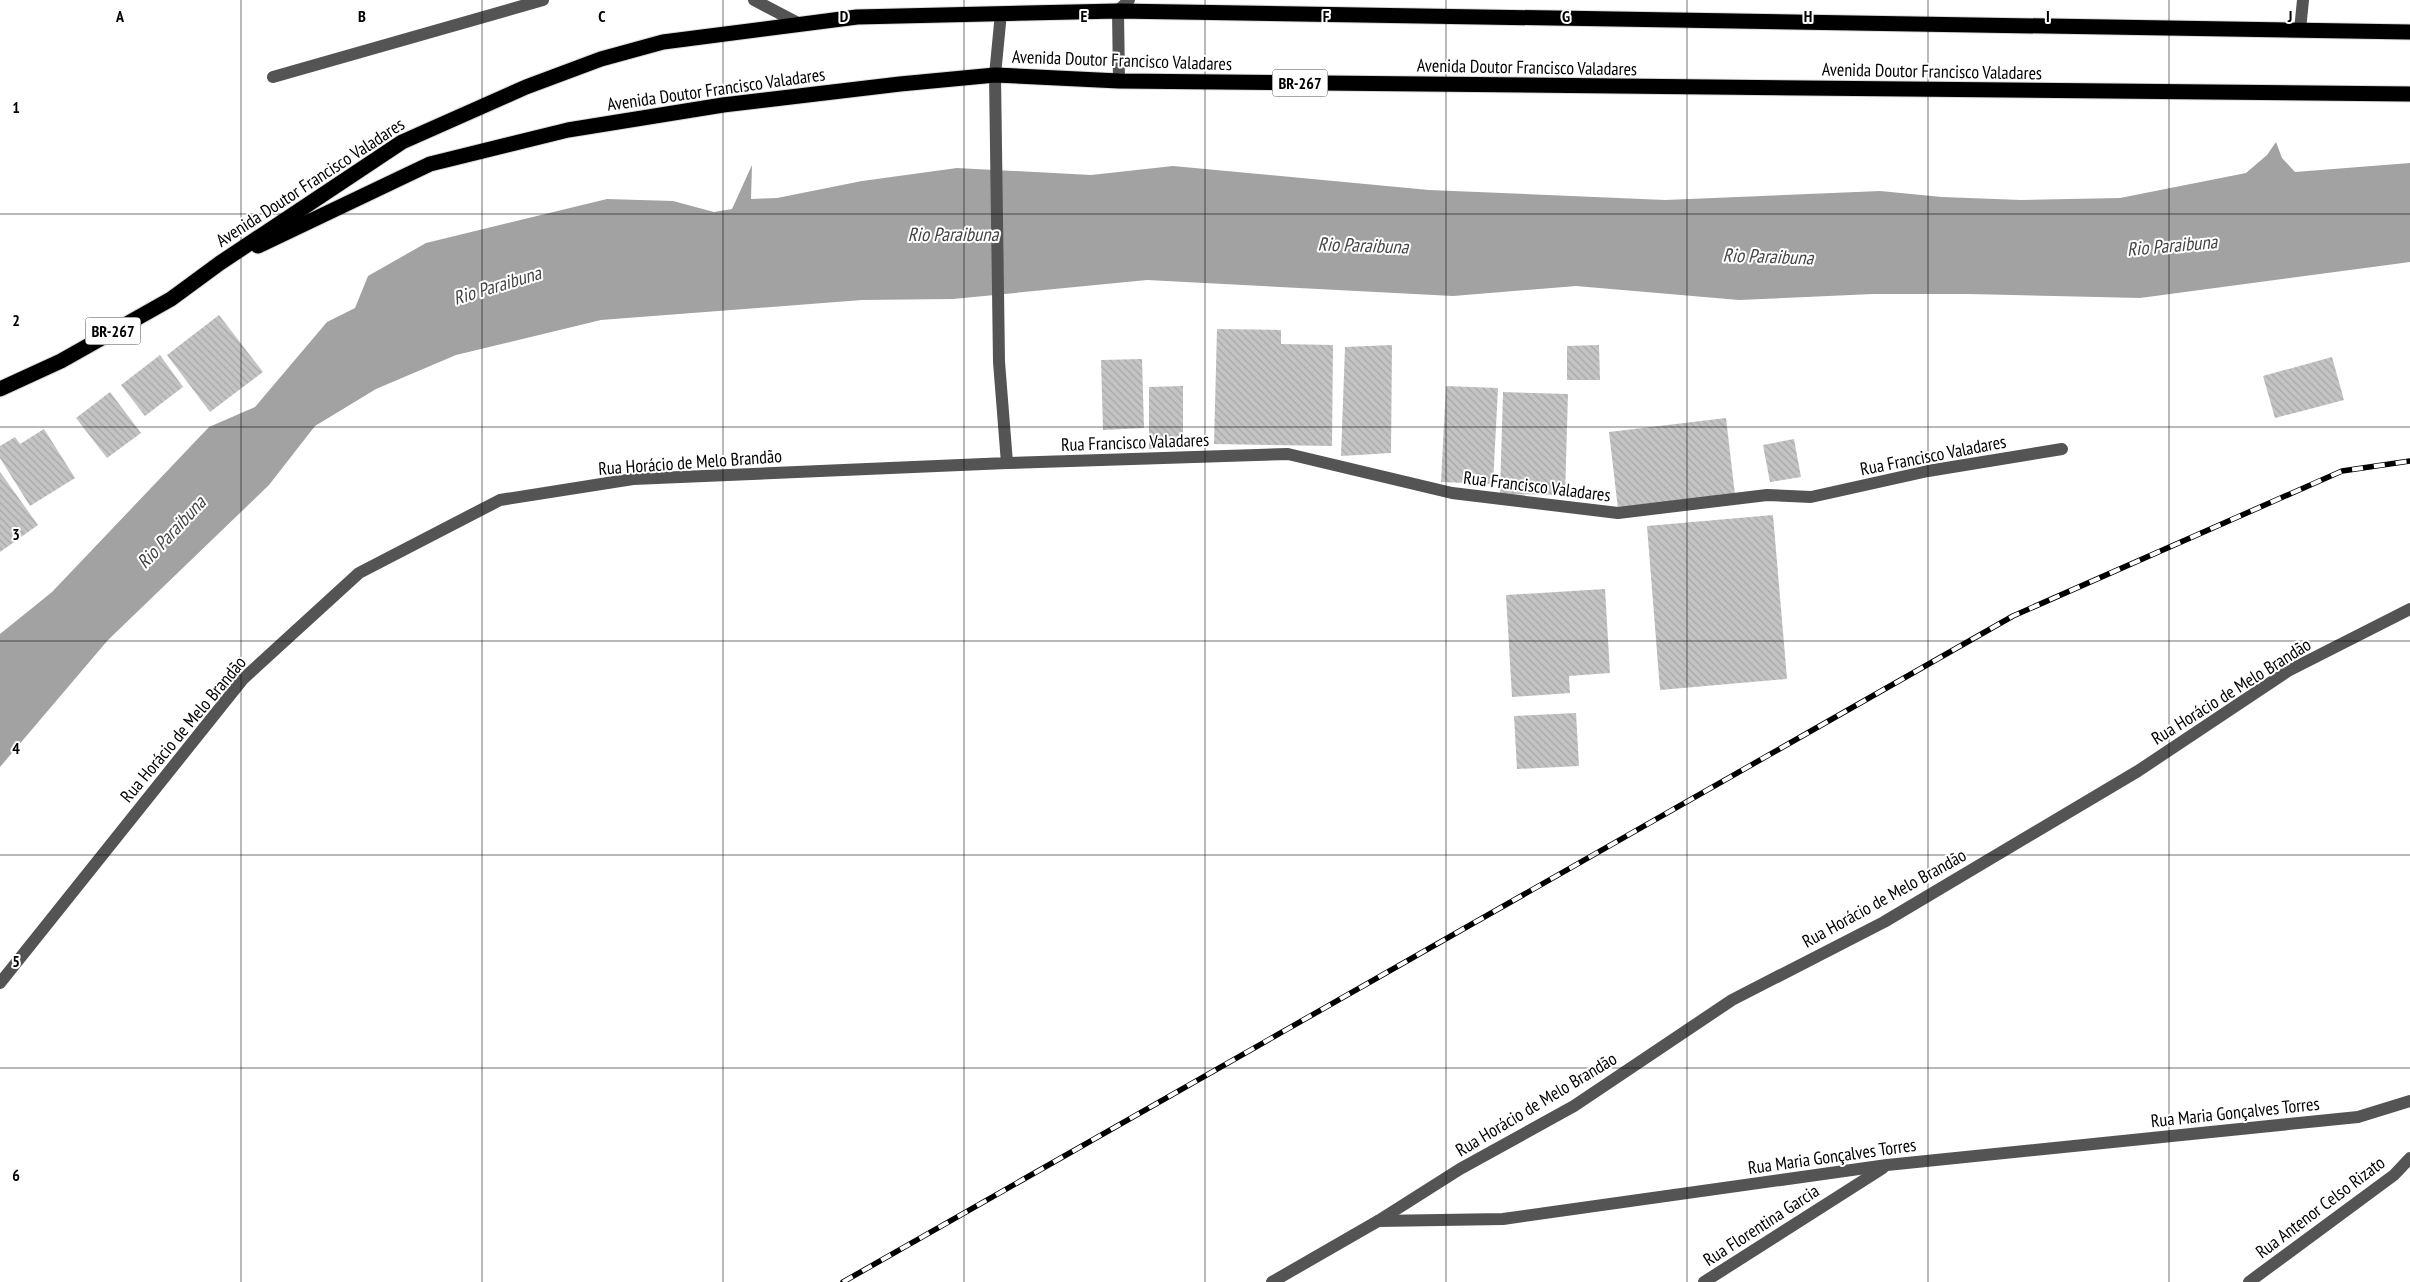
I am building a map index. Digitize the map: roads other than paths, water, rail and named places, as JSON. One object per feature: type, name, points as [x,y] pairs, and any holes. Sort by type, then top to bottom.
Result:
[{"type":"highway","name":"Avenida Doutor Francisco Valadares","points":[[220,263],[402,142],[526,87],[602,59],[663,42],[857,17],[1001,13],[1124,6],[2410,32]]},
{"type":"highway","name":"Avenida Doutor Francisco Valadares","points":[[220,263],[312,222],[430,164],[568,130],[723,105],[900,84],[996,75],[1119,81],[2410,94]]},
{"type":"highway","name":"BR-267","points":[[0,389],[61,361],[171,299],[220,263]]},
{"type":"street","points":[[273,77],[543,0]]},
{"type":"street","points":[[754,0],[800,24]]},
{"type":"street","points":[[2300,30],[2303,0]]},
{"type":"street","points":[[1119,81],[1124,6]]},
{"type":"street","points":[[1001,13],[996,75],[998,362],[1007,463]]},
{"type":"street","name":"Rua Francisco Valadares","points":[[1007,463],[1288,454],[1452,493],[1618,512],[1767,495],[1811,497],[1928,471],[2062,449]]},
{"type":"street","name":"Rua Horácio de Melo Brandão","points":[[0,983],[242,679],[360,573],[491,504],[500,500],[633,479],[1007,463]]},
{"type":"street","name":"Rua Horácio de Melo Brandão","points":[[1378,1221],[1460,1169],[1574,1106],[1732,1000],[1884,922],[2138,770],[2288,671],[2410,609]]},
{"type":"street","name":"Rua Maria Gonçalves Torres","points":[[1272,1282],[1378,1221],[1503,1219],[1887,1165],[2358,1117],[2410,1101]]},
{"type":"street","name":"Rua Antenor Celso Rizato","points":[[2248,1282],[2394,1175],[2410,1158]]},
{"type":"street","name":"Rua Florentina Garcia","points":[[1704,1282],[1887,1165]]},
{"type":"water","name":"Rio Paraibuna","points":[[2276,142],[2282,158],[2295,172],[2410,163],[2410,262],[2140,298],[1873,294],[1739,300],[1576,286],[1453,296],[1147,280],[953,299],[862,300],[601,320],[456,355],[376,389],[315,426],[269,485],[108,640],[0,767],[0,634],[52,592],[209,427],[255,407],[327,322],[355,308],[368,276],[426,243],[607,199],[673,201],[714,212],[732,209],[752,165],[751,199],[777,198],[862,181],[957,168],[1091,175],[1173,166],[1429,190],[1665,200],[1880,191],[1942,197],[2021,200],[2120,198],[2246,173],[2267,155]]},
{"type":"railway","points":[[843,1282],[2013,616],[2342,471],[2410,461]]}]
